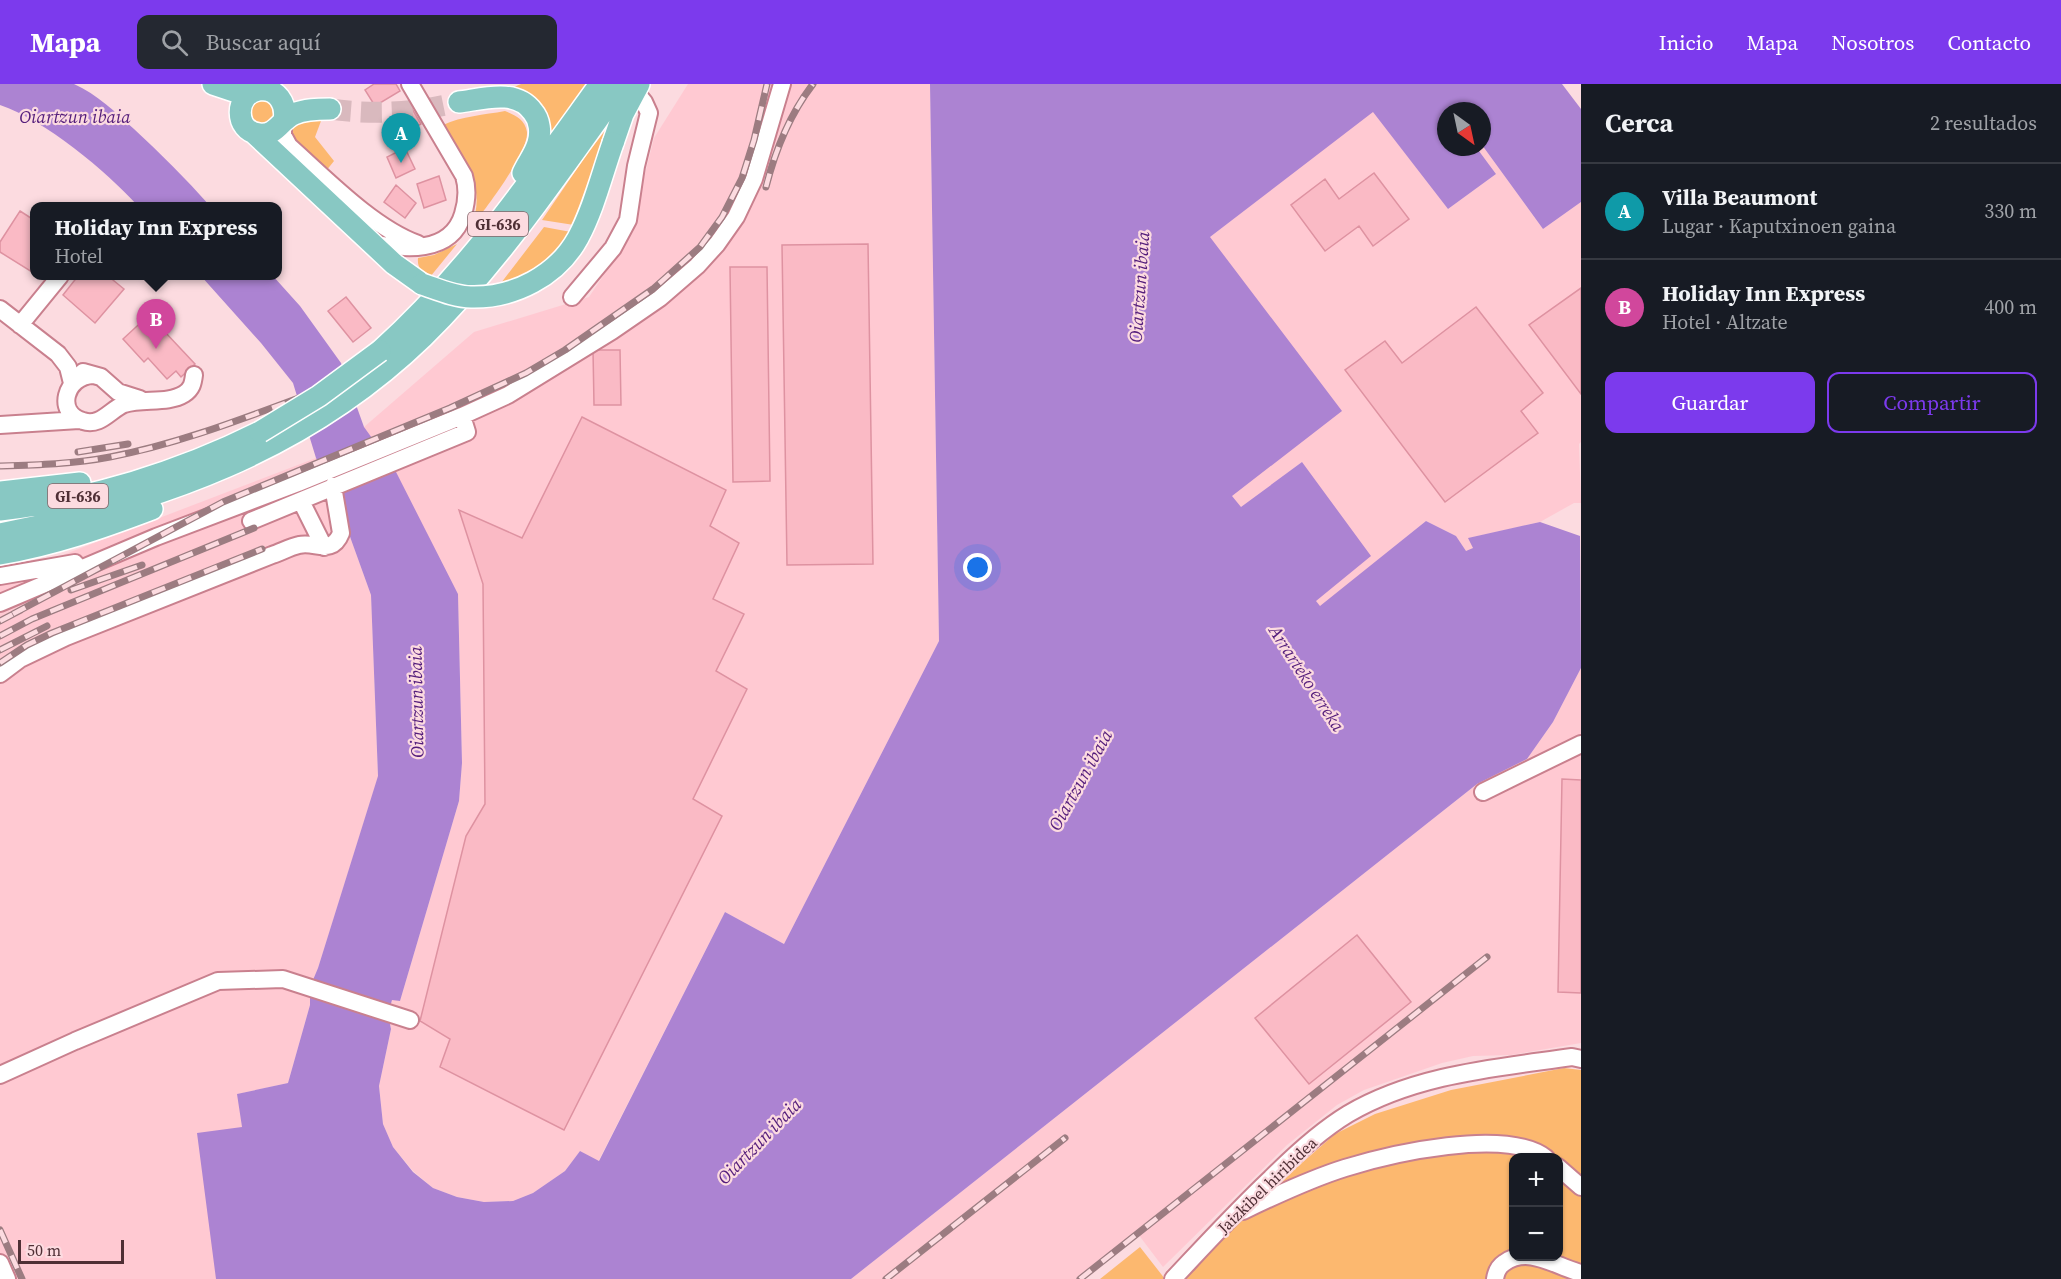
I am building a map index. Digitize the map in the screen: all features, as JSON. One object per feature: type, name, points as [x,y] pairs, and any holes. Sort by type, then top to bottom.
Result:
[{"type":"main road","points":[[497,84],[459,102],[502,96],[520,100],[537,116],[540,126],[539,141],[507,212]]},
{"type":"main road","name":"GI-636","points":[[386,358],[410,324],[457,273],[507,212],[600,84]]},
{"type":"main road","points":[[215,85],[234,91],[252,92]]},
{"type":"main road","points":[[215,85],[230,100],[246,128],[394,264],[422,284],[469,297],[492,296],[526,286],[553,270],[565,257],[585,224],[632,86]]},
{"type":"main road","name":"GI-636","points":[[0,534],[96,513],[231,466],[319,396],[423,337],[471,286],[544,192],[632,86]]},
{"type":"main road","points":[[240,116],[243,100],[257,90],[270,90],[280,97],[330,109],[306,110],[283,121],[268,134],[254,133]]},
{"type":"main road","points":[[280,97],[285,108],[283,121]]},
{"type":"main road","name":"GI-636","points":[[0,510],[91,493],[155,475],[225,450],[265,440]]},
{"type":"main road","points":[[0,554],[57,542],[100,529],[198,492],[231,466]]},
{"type":"main road","points":[[0,492],[155,475]]},
{"type":"street","points":[[370,242],[399,247],[428,246],[442,241],[459,225],[465,205],[466,182],[461,170],[410,84]]},
{"type":"street","points":[[0,603],[105,558],[462,416],[508,395],[612,331],[660,298],[697,266],[717,244],[736,217],[754,179],[782,84]]},
{"type":"street","points":[[572,297],[613,248],[628,220],[636,166],[649,113],[632,86]]},
{"type":"street","points":[[283,121],[283,135],[289,146],[328,181],[398,235],[428,246]]},
{"type":"street","points":[[20,325],[57,280]]},
{"type":"street","points":[[0,309],[58,354],[68,367],[101,377],[122,394],[140,399],[173,399],[185,394],[192,387],[194,375]]},
{"type":"street","points":[[68,367],[70,412],[79,420]]},
{"type":"street","points":[[30,424],[53,411],[85,375],[93,375]]},
{"type":"street","points":[[110,411],[114,396],[112,388]]},
{"type":"street","points":[[0,425],[98,421],[110,411],[140,399]]},
{"type":"street","points":[[251,521],[467,432],[462,416]]},
{"type":"street","points":[[0,674],[21,659],[66,637],[272,555],[301,544],[324,547],[338,540],[341,533],[334,485]]},
{"type":"street","points":[[300,501],[324,547]]},
{"type":"street","points":[[0,576],[105,558]]},
{"type":"street","points":[[1483,792],[1581,744]]},
{"type":"street","points":[[0,1076],[75,1041],[218,981],[283,979],[410,1020]]},
{"type":"street","name":"Jaizkibel hiribidea","points":[[1173,1279],[1233,1216],[1311,1141],[1348,1114],[1413,1086],[1457,1074],[1578,1057]]},
{"type":"street","points":[[1233,1216],[1271,1197],[1344,1168],[1437,1147],[1480,1143],[1521,1146],[1538,1153]]},
{"type":"street","points":[[1563,1171],[1581,1187]]},
{"type":"street","points":[[1495,1279],[1496,1272],[1501,1265],[1513,1257],[1541,1258],[1581,1273]]},
{"type":"street","points":[[0,1263],[7,1279]]},
{"type":"shaded area","points":[[521,84],[587,84],[549,137],[515,91],[514,87]]},
{"type":"shaded area","points":[[688,84],[930,84],[939,641],[784,944],[725,912],[598,1162],[580,1151],[565,1171],[533,1193],[513,1201],[484,1202],[457,1197],[433,1188],[413,1171],[393,1147],[383,1124],[379,1086],[391,1029],[388,1014],[392,999],[400,1001],[459,801],[462,763],[458,594],[364,427],[474,332],[589,297],[629,237],[654,138]]},
{"type":"shaded area","points":[[262,100],[267,101],[273,107],[273,117],[267,123],[262,124],[257,123],[251,117],[250,112],[251,107],[257,101]]},
{"type":"shaded area","points":[[505,111],[519,118],[524,124],[527,132],[526,141],[505,181],[471,227],[477,199],[475,186],[465,161],[443,125],[465,118]]},
{"type":"shaded area","points":[[1373,111],[1448,209],[1496,174],[1483,156],[1490,156],[1543,229],[1581,202],[1581,442],[1579,444],[1581,503],[1574,503],[1540,522],[1469,538],[1473,548],[1466,552],[1456,536],[1426,521],[1320,607],[1316,601],[1302,462],[1241,508],[1231,496],[1210,237]]},
{"type":"shaded area","points":[[614,119],[574,225],[542,220],[587,154]]},
{"type":"shaded area","points":[[321,121],[315,137],[334,161],[326,171],[292,140],[290,129],[294,124]]},
{"type":"shaded area","points":[[544,227],[571,232],[549,261],[522,277],[498,287]]},
{"type":"shaded area","points":[[457,244],[430,277],[418,264],[418,258],[434,255]]},
{"type":"shaded area","points":[[316,458],[335,495],[371,595],[378,777],[310,987],[310,1005],[288,1083],[238,1094],[242,1127],[217,1279],[0,1279],[0,579]]},
{"type":"shaded area","points":[[1581,668],[1581,1043],[1511,1055],[1473,1056],[1442,1063],[1364,1090],[1337,1105],[1287,1145],[1163,1267],[1138,1234],[1081,1279],[851,1279],[1477,784],[1527,759],[1553,722]]},
{"type":"shaded area","points":[[1564,1068],[1581,1070],[1581,1279],[1182,1279],[1287,1176],[1335,1134],[1375,1114],[1451,1090]]},
{"type":"shaded area","points":[[1140,1247],[1165,1279],[1100,1279]]},
{"type":"water","name":"Oiartzun ibaia","points":[[0,84],[74,84],[106,104],[173,167],[206,202],[134,202],[92,163],[55,134],[18,112],[0,105]]},
{"type":"water","name":"Arrarteko erreka","points":[[930,84],[1562,84],[1581,109],[1581,202],[1543,229],[1490,156],[1491,102],[1437,102],[1437,156],[1483,156],[1496,174],[1448,209],[1373,112],[1210,237],[1342,411],[1232,496],[1241,507],[1302,462],[1371,556],[1316,601],[1320,606],[1426,521],[1456,536],[1466,551],[1473,548],[1468,538],[1540,522],[1580,536],[1581,668],[1553,722],[1527,759],[1477,784],[851,1279],[216,1279],[197,1133],[242,1127],[237,1094],[288,1083],[310,1005],[310,987],[378,776],[371,595],[335,495],[316,458],[293,383],[205,280],[277,280],[300,306],[341,363],[364,427],[395,470],[458,594],[462,763],[459,801],[400,1001],[392,1000],[388,1014],[391,1029],[379,1086],[383,1124],[393,1147],[413,1172],[433,1188],[457,1197],[484,1202],[513,1201],[533,1193],[565,1171],[580,1151],[599,1161],[725,912],[784,944],[939,641]]},
{"type":"building","points":[[374,84],[396,84],[400,91],[375,106],[365,90]]},
{"type":"building","points":[[411,107],[421,124],[398,137],[388,120]]},
{"type":"building","points":[[405,148],[415,169],[396,178],[387,157]]},
{"type":"building","points":[[1374,173],[1409,219],[1373,246],[1359,226],[1325,251],[1291,205],[1325,179],[1339,199]]},
{"type":"building","points":[[439,176],[446,200],[424,208],[417,184]]},
{"type":"building","points":[[396,185],[416,203],[405,218],[384,202]]},
{"type":"building","points":[[20,211],[30,217],[30,271],[0,252],[0,242]]},
{"type":"building","points":[[868,244],[873,564],[787,565],[782,245]]},
{"type":"building","points":[[730,267],[767,267],[770,481],[733,482]]},
{"type":"building","points":[[75,280],[113,280],[124,289],[95,323],[63,295]]},
{"type":"building","points":[[1581,288],[1581,394],[1529,325]]},
{"type":"building","points":[[346,297],[371,328],[353,342],[328,311]]},
{"type":"building","points":[[1476,307],[1543,393],[1521,411],[1538,433],[1445,502],[1345,370],[1385,341],[1402,363]]},
{"type":"building","points":[[149,315],[195,364],[181,377],[176,371],[167,379],[148,358],[144,362],[123,339]]},
{"type":"building","points":[[593,350],[620,350],[621,405],[594,405]]},
{"type":"building","points":[[582,417],[726,490],[710,526],[739,543],[713,599],[744,614],[716,671],[747,689],[693,799],[722,816],[564,1130],[440,1067],[450,1039],[420,1021],[466,836],[485,804],[483,584],[459,510],[522,538]]},
{"type":"building","points":[[1562,779],[1581,780],[1581,993],[1558,992]]},
{"type":"building","points":[[1357,935],[1411,1002],[1309,1084],[1255,1018]]},
{"type":"tunnel","points":[[330,109],[394,112],[426,109],[459,102]]},
{"type":"railway","points":[[13,614],[223,502],[450,408],[526,373],[565,350],[653,289],[700,247],[722,217],[742,178],[754,140],[767,84]]},
{"type":"railway","points":[[766,187],[784,133],[813,84]]},
{"type":"railway","points":[[0,466],[83,461],[141,450],[233,422],[354,378]]},
{"type":"railway","points":[[78,452],[128,444]]},
{"type":"railway","points":[[0,636],[32,619],[254,528]]},
{"type":"railway","points":[[0,663],[27,645],[52,633],[262,549]]},
{"type":"railway","points":[[71,590],[142,565]]},
{"type":"railway","points":[[0,621],[21,610]]},
{"type":"railway","points":[[0,650],[47,626]]},
{"type":"railway","points":[[1080,1279],[1487,957]]},
{"type":"railway","points":[[886,1279],[1065,1138]]},
{"type":"railway","points":[[0,1230],[22,1279]]},
{"type":"place","name":"Villa Beaumont","points":[[401,163]]},
{"type":"place","name":"Holiday Inn Express","points":[[156,349]]}]
